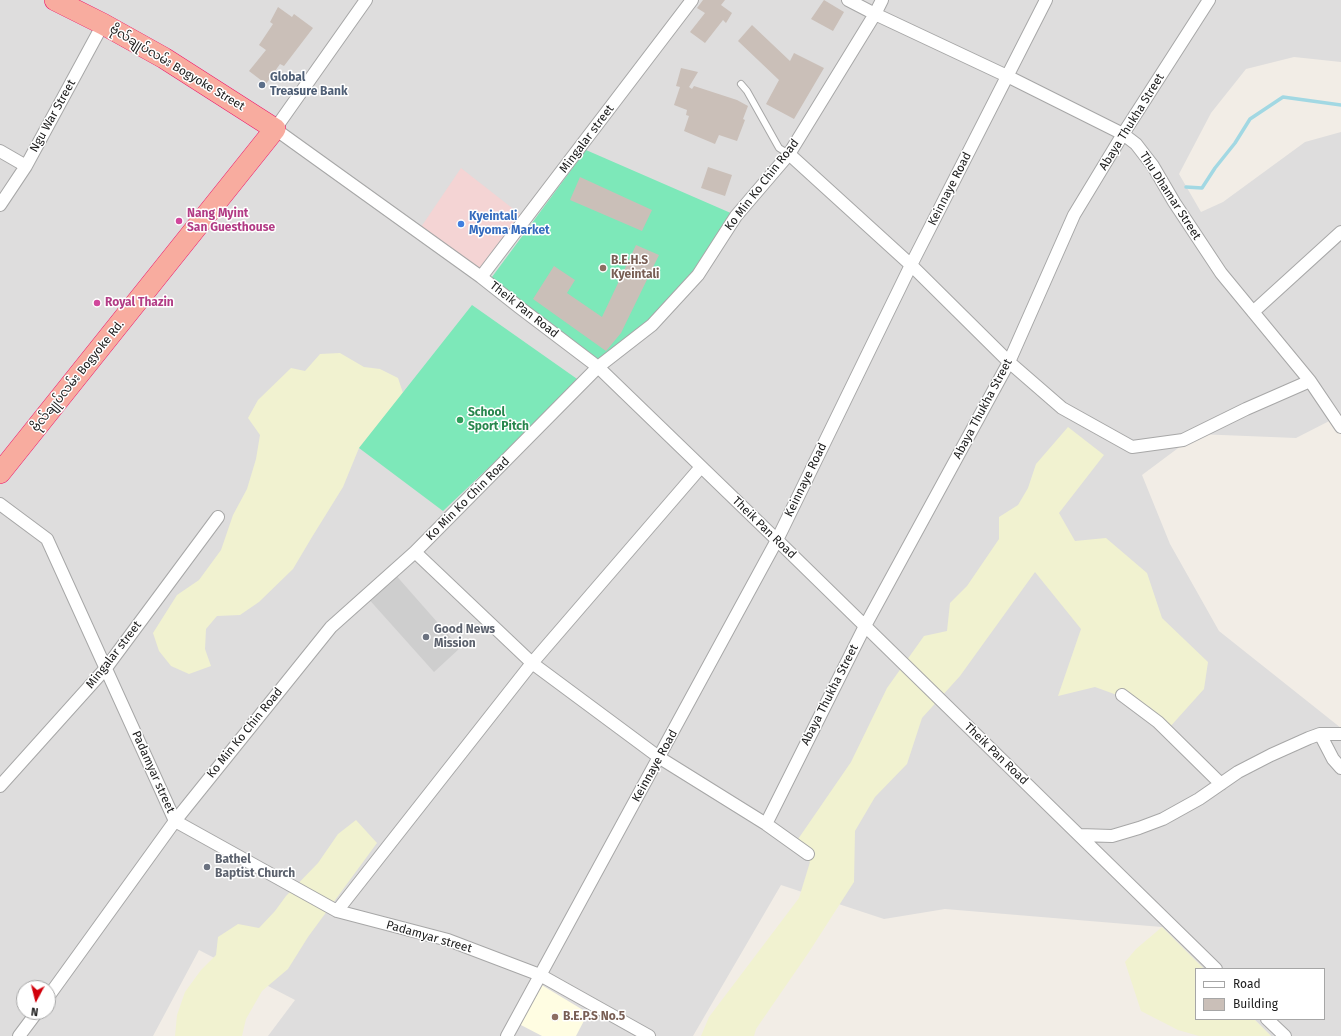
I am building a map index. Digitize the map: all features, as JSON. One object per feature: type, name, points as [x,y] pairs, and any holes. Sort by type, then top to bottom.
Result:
[{"type":"highway","name":"ဗိုလ်ချုပ်လမ်း Bogyoke Street","points":[[56,0],[164,58],[275,129]]},
{"type":"highway","name":"ဗိုလ်ချုပ်လမ်း Bogyoke Rd.","points":[[0,473],[275,129]]},
{"type":"street","points":[[275,129],[366,0]]},
{"type":"street","name":"Mingalar street","points":[[482,276],[692,0]]},
{"type":"street","name":"Thu Dhamar Street","points":[[848,0],[1007,76],[1123,134],[1136,144],[1153,166],[1174,202],[1221,273],[1338,414],[1341,427]]},
{"type":"street","name":"Ko Min Ko Chin Road","points":[[56,985],[175,821],[331,627],[415,552],[598,367],[652,324],[698,275],[736,216],[788,154],[875,14],[882,0]]},
{"type":"street","name":"Keinnaye Road","points":[[507,1036],[660,758],[777,540],[911,265],[1046,0]]},
{"type":"street","name":"Abaya Thukha Street","points":[[766,824],[865,626],[1009,362],[1074,215],[1123,134],[1209,0]]},
{"type":"street","name":"Ngu War Street","points":[[0,206],[26,166],[103,24]]},
{"type":"street","name":"Theik Pan Road","points":[[275,129],[482,276],[519,307],[598,367],[1215,968]]},
{"type":"street","points":[[0,151],[26,166]]},
{"type":"street","points":[[788,154],[911,265],[1009,362],[1062,408],[1132,447],[1183,440],[1246,409],[1310,381]]},
{"type":"street","points":[[1253,312],[1341,232]]},
{"type":"street","points":[[337,912],[532,663],[701,468]]},
{"type":"street","name":"Padamyar street","points":[[0,504],[47,540],[175,821],[337,912],[448,940],[540,975],[648,1036]]},
{"type":"street","name":"Mingalar street","points":[[0,786],[106,668],[218,517]]},
{"type":"street","points":[[415,552],[532,663],[660,758],[766,824],[808,854]]},
{"type":"street","points":[[1122,695],[1158,722],[1221,784]]},
{"type":"street","points":[[1079,834],[1112,836],[1139,828],[1169,816],[1199,799],[1238,772],[1270,755],[1320,734],[1341,734]]},
{"type":"street","points":[[1320,734],[1333,759],[1341,768]]},
{"type":"street","points":[[19,1036],[31,1020]]},
{"type":"street","points":[[1269,1020],[1285,1036]]},
{"type":"lane","points":[[741,84],[747,91],[779,148],[788,154]]},
{"type":"shaded area","points":[[0,0],[1341,0],[1341,62],[1294,57],[1246,69],[1211,113],[1179,174],[1201,212],[1223,202],[1305,142],[1341,132],[1341,415],[1296,438],[1197,434],[1142,475],[1170,544],[1219,631],[1341,728],[1341,1036],[1271,1036],[1255,1020],[1325,1020],[1325,968],[1203,968],[1162,927],[945,909],[884,919],[781,885],[693,1036],[268,1036],[295,1000],[199,950],[153,1036],[0,1036]]},
{"type":"shaded area","points":[[461,168],[521,215],[476,274],[419,230]]},
{"type":"shaded area","points":[[393,572],[460,648],[434,672],[366,596]]},
{"type":"shaded area","points":[[540,984],[588,1013],[576,1036],[542,1036],[519,1024]]},
{"type":"green space","points":[[586,150],[733,214],[698,275],[607,367],[489,281]]},
{"type":"green space","name":"School Sport Pitch","points":[[472,305],[580,381],[443,511],[359,448]]},
{"type":"green space","points":[[340,353],[364,367],[380,369],[398,378],[403,393],[359,448],[343,487],[293,569],[259,602],[240,615],[217,616],[206,629],[205,649],[211,666],[189,674],[171,666],[159,651],[153,633],[177,595],[199,580],[221,550],[233,515],[247,489],[256,459],[260,435],[248,418],[258,400],[291,368],[305,371],[320,354]]},
{"type":"green space","points":[[1068,427],[1104,455],[1059,513],[1075,541],[1106,538],[1147,573],[1162,618],[1208,662],[1204,689],[1169,728],[1150,707],[1095,687],[1058,696],[1081,629],[1035,572],[960,676],[922,718],[907,764],[875,797],[855,831],[854,882],[809,952],[756,1029],[754,1036],[701,1036],[709,1017],[799,898],[810,862],[794,845],[851,762],[887,688],[924,636],[947,631],[950,603],[967,586],[999,539],[999,517],[1018,505],[1028,488],[1036,464]]},
{"type":"green space","points":[[356,820],[377,843],[308,937],[288,969],[262,991],[246,1019],[242,1036],[175,1036],[177,1015],[185,992],[201,970],[216,955],[218,937],[238,924],[259,928],[275,911],[286,896],[318,863],[338,834]]},
{"type":"green space","points":[[1162,927],[1203,968],[1195,968],[1195,1020],[1255,1020],[1271,1036],[1199,1036],[1178,1030],[1141,1011],[1125,962],[1136,949]]},
{"type":"building","points":[[703,0],[725,0],[721,5],[732,13],[726,23],[723,20],[705,43],[690,32],[705,13],[697,8]]},
{"type":"building","points":[[824,0],[844,12],[833,31],[811,19]]},
{"type":"building","points":[[278,7],[292,17],[294,14],[313,28],[284,66],[280,64],[266,84],[249,71],[266,50],[259,45],[273,24],[270,22]]},
{"type":"building","points":[[752,25],[790,61],[794,53],[824,68],[794,119],[766,104],[779,80],[738,41]]},
{"type":"building","points":[[681,68],[698,72],[689,87],[692,89],[694,86],[737,100],[748,106],[743,119],[745,120],[737,141],[719,135],[715,144],[684,131],[689,116],[686,115],[687,110],[674,105],[680,87],[676,86]]},
{"type":"building","points":[[708,167],[732,175],[725,196],[701,188]]},
{"type":"building","points":[[580,177],[652,210],[642,231],[570,200]]},
{"type":"building","points":[[636,245],[659,255],[621,333],[606,351],[533,299],[554,266],[575,280],[567,293],[602,317]]},
{"type":"waterway","points":[[1186,187],[1202,188],[1215,168],[1235,143],[1250,119],[1283,97],[1341,105]]},
{"type":"place","name":"Global Treasure Bank","points":[[262,85]]},
{"type":"place","name":"Nang Myint San Guesthouse","points":[[179,221]]},
{"type":"place","name":"Kyeintali Myoma Market","points":[[461,224]]},
{"type":"place","name":"B.E.H.S Kyeintali","points":[[603,268]]},
{"type":"place","name":"Royal Thazin","points":[[97,303]]},
{"type":"place","name":"School Sport Pitch","points":[[460,420]]},
{"type":"place","name":"Good News Mission","points":[[426,637]]},
{"type":"place","name":"Bathel Baptist Church","points":[[207,867]]},
{"type":"place","name":"B.E.P.S No.5","points":[[555,1017]]}]
